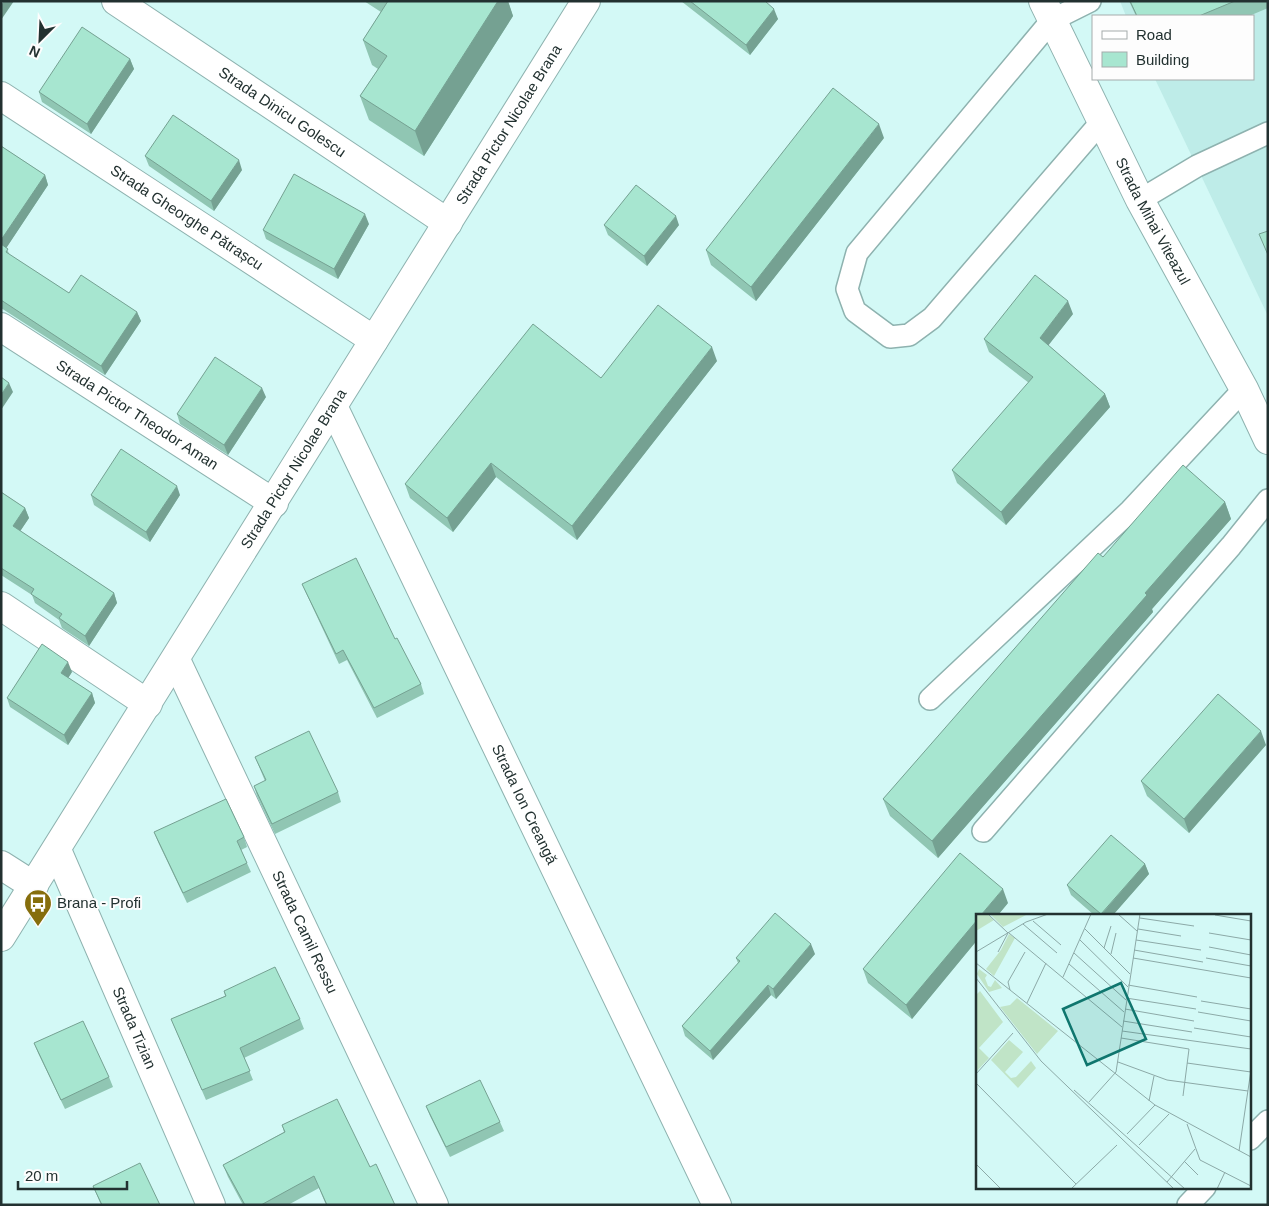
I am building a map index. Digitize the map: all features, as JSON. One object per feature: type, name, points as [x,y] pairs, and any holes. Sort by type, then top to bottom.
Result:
[{"type":"street","name":"Strada Dinicu Golescu","points":[[116,1],[448,223]]},
{"type":"street","name":"Strada Pictor Nicolae Brana","points":[[1,937],[176,660],[586,1]]},
{"type":"street","name":"Strada Mihai Viteazul","points":[[1048,10],[1140,200],[1244,389],[1267,438]]},
{"type":"street","name":"Strada Gheorghe Pătrașcu","points":[[1,96],[374,340]]},
{"type":"street","name":"Strada Pictor Theodor Aman","points":[[1,327],[274,503]]},
{"type":"street","name":"Strada Ion Creangă","points":[[333,406],[716,1205]]},
{"type":"street","points":[[1,606],[148,704]]},
{"type":"street","name":"Strada Camil Ressu","points":[[176,660],[434,1205]]},
{"type":"street","name":"Strada Tizian","points":[[56,850],[211,1205]]},
{"type":"street","points":[[1,865],[34,886]]},
{"type":"lane","points":[[1090,1],[1048,10],[857,252],[847,289],[854,311],[890,337],[910,335],[932,318],[1102,121]]},
{"type":"lane","points":[[1140,200],[1196,166],[1268,133]]},
{"type":"lane","points":[[930,698],[1130,510],[1244,389]]},
{"type":"lane","points":[[983,831],[1231,546],[1268,500]]},
{"type":"lane","points":[[1252,1137],[1268,1121]]},
{"type":"lane","points":[[1188,1205],[1204,1188]]},
{"type":"shaded area","points":[[1120,1],[1268,1],[1268,316],[1155,80],[1254,80],[1254,15],[1126,15]]},
{"type":"building","points":[[388,1],[498,1],[415,131],[360,96],[387,56],[363,40]]},
{"type":"building","points":[[690,1],[765,1],[774,9],[746,45]]},
{"type":"building","points":[[1130,1],[1235,1],[1201,15],[1137,15]]},
{"type":"building","points":[[82,27],[130,59],[87,124],[39,92]]},
{"type":"building","points":[[833,88],[879,124],[751,287],[706,250]]},
{"type":"building","points":[[173,115],[239,160],[211,201],[145,156]]},
{"type":"building","points":[[1,146],[45,175],[1,240]]},
{"type":"building","points":[[294,174],[365,214],[334,269],[263,230]]},
{"type":"building","points":[[636,185],[676,216],[644,256],[604,225]]},
{"type":"building","points":[[1268,231],[1268,255],[1259,234]]},
{"type":"building","points":[[1,244],[8,249],[6,252],[69,293],[81,275],[137,312],[101,366],[1,300]]},
{"type":"building","points":[[1035,275],[1068,301],[1040,338],[1105,394],[1001,512],[952,470],[1033,377],[984,339]]},
{"type":"building","points":[[658,305],[712,347],[572,526],[491,463],[447,518],[405,484],[533,324],[601,378]]},
{"type":"building","points":[[215,357],[262,388],[224,445],[177,414]]},
{"type":"building","points":[[1,377],[9,383],[1,395]]},
{"type":"building","points":[[121,449],[177,486],[146,532],[91,495]]},
{"type":"building","points":[[1183,465],[1225,502],[1145,593],[1147,595],[932,841],[883,799],[1098,553],[1103,557]]},
{"type":"building","points":[[1,492],[25,508],[13,526],[114,593],[85,636],[59,618],[62,614],[31,594],[34,589],[1,568]]},
{"type":"building","points":[[356,558],[395,639],[397,638],[421,684],[374,708],[343,650],[336,654],[302,584]]},
{"type":"building","points":[[42,644],[68,662],[61,673],[92,693],[64,735],[7,698]]},
{"type":"building","points":[[1218,694],[1261,731],[1184,819],[1141,781]]},
{"type":"building","points":[[309,731],[338,792],[272,824],[254,786],[266,780],[255,757]]},
{"type":"building","points":[[226,799],[244,837],[237,841],[247,863],[183,893],[154,832]]},
{"type":"building","points":[[1111,835],[1145,864],[1101,914],[1067,885]]},
{"type":"building","points":[[960,853],[1003,889],[982,914],[976,914],[976,921],[906,1005],[863,969]]},
{"type":"building","points":[[775,913],[811,944],[773,989],[768,985],[710,1051],[682,1026],[740,961],[736,958]]},
{"type":"building","points":[[275,967],[300,1019],[240,1048],[250,1071],[202,1090],[171,1019],[226,996],[224,991]]},
{"type":"building","points":[[83,1021],[109,1077],[61,1100],[34,1043]]},
{"type":"building","points":[[480,1080],[500,1122],[446,1147],[426,1106]]},
{"type":"building","points":[[337,1099],[370,1167],[376,1164],[395,1205],[327,1205],[314,1176],[261,1205],[245,1205],[223,1165],[285,1132],[282,1125]]},
{"type":"building","points":[[140,1163],[160,1205],[102,1205],[93,1186]]},
{"type":"place","name":"Brana - Profi","points":[[38,927]]}]
